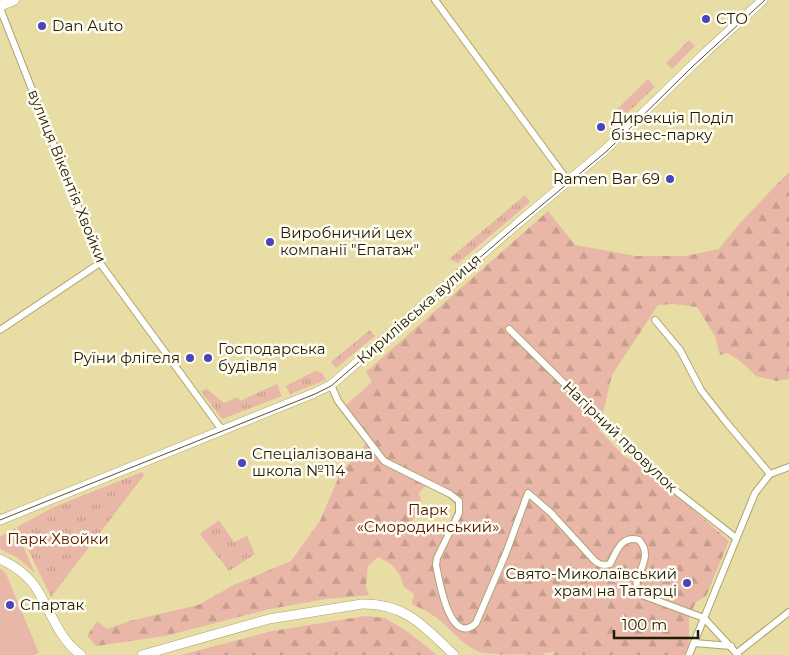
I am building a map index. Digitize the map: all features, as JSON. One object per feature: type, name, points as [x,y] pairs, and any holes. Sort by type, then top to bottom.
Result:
[{"type":"main road","points":[[0,7],[14,0]]},
{"type":"main road","name":"Кирилівська вулиця","points":[[0,519],[331,385],[604,151],[706,52],[763,0]]},
{"type":"main road","points":[[0,559],[16,568],[28,578],[38,590],[66,641],[82,655]]},
{"type":"main road","points":[[142,655],[269,619],[362,604],[375,604],[389,606],[414,618],[454,655]]},
{"type":"street","points":[[435,0],[568,181]]},
{"type":"street","name":"вулиця Вікентія Хвойки","points":[[0,7],[100,263],[222,430]]},
{"type":"street","points":[[0,330],[100,263]]},
{"type":"street","points":[[655,320],[680,350],[701,390],[770,474]]},
{"type":"street","name":"Нагірний провулок","points":[[508,329],[662,480],[736,538]]},
{"type":"street","points":[[331,385],[338,401],[384,461],[450,494],[458,501],[459,513],[437,558],[436,565],[450,617],[459,627],[465,629],[476,623],[504,560],[528,493],[600,565],[610,564],[617,550],[629,538],[639,540],[644,545],[646,553],[645,562],[636,582],[638,592],[704,618],[738,654],[789,612]]},
{"type":"street","points":[[689,655],[755,493],[770,474],[789,467]]},
{"type":"street","points":[[694,643],[731,646]]},
{"type":"green space","points":[[689,40],[695,46],[672,69],[666,63]]},
{"type":"green space","points":[[648,79],[655,87],[621,119],[614,112]]},
{"type":"green space","points":[[789,172],[789,379],[777,381],[756,376],[739,360],[727,353],[720,355],[715,336],[697,307],[673,304],[658,305],[612,375],[599,430],[624,456],[648,470],[729,541],[706,596],[696,602],[689,617],[687,655],[552,655],[555,652],[544,653],[545,655],[505,655],[482,653],[462,641],[433,615],[412,604],[414,594],[404,587],[400,575],[391,564],[378,557],[368,566],[366,587],[369,595],[326,599],[270,609],[165,636],[96,646],[87,636],[97,621],[107,629],[130,621],[198,605],[234,585],[291,561],[320,521],[340,474],[370,439],[346,405],[372,382],[366,372],[548,211],[575,245],[636,256],[685,256],[719,249],[739,224]],"holes":[[[424,487],[444,493],[455,505],[456,509],[445,532],[412,521],[416,515],[421,497],[418,494]]]},
{"type":"green space","points":[[525,195],[530,202],[458,263],[449,259]]},
{"type":"green space","points":[[370,330],[375,336],[336,368],[331,362]]},
{"type":"green space","points":[[315,371],[322,373],[326,380],[290,394],[286,386]]},
{"type":"green space","points":[[277,384],[282,396],[222,419],[201,391],[207,389],[224,403],[238,397],[240,401]]},
{"type":"green space","name":"Парк Хвойки","points":[[142,472],[144,475],[51,597],[17,527],[54,507]]},
{"type":"green space","points":[[219,520],[234,542],[247,536],[255,554],[229,571],[200,534]]},
{"type":"green space","name":"Парк Хвойки","points":[[15,528],[35,573],[18,558],[0,549],[0,537]]},
{"type":"green space","name":"Спартак","points":[[0,568],[6,574],[39,653],[34,655],[0,655]]},
{"type":"green space","points":[[365,616],[385,618],[408,632],[437,655],[181,655],[272,631]]},
{"type":"tram line","points":[[0,520],[331,386],[513,229],[607,151],[692,67],[765,0]]},
{"type":"place","name":"СТО","points":[[706,19]]},
{"type":"place","name":"Dan Auto","points":[[42,26]]},
{"type":"place","name":"Дирекція Поділ бізнес-парку","points":[[601,127]]},
{"type":"place","name":"Ramen Bar 69","points":[[670,179]]},
{"type":"place","name":"Виробничий цех компанії \"Епатаж\"","points":[[270,242]]},
{"type":"place","name":"Руїни флігеля","points":[[190,358]]},
{"type":"place","name":"Господарська будівля","points":[[208,358]]},
{"type":"place","name":"Спеціалізована школа №114","points":[[242,463]]},
{"type":"place","name":"Свято-Миколаївський храм на Татарці","points":[[687,583]]},
{"type":"place","name":"Спартак","points":[[10,605]]},
{"type":"park label","name":"Парк «Смородинський»","points":[[428,518]]}]
